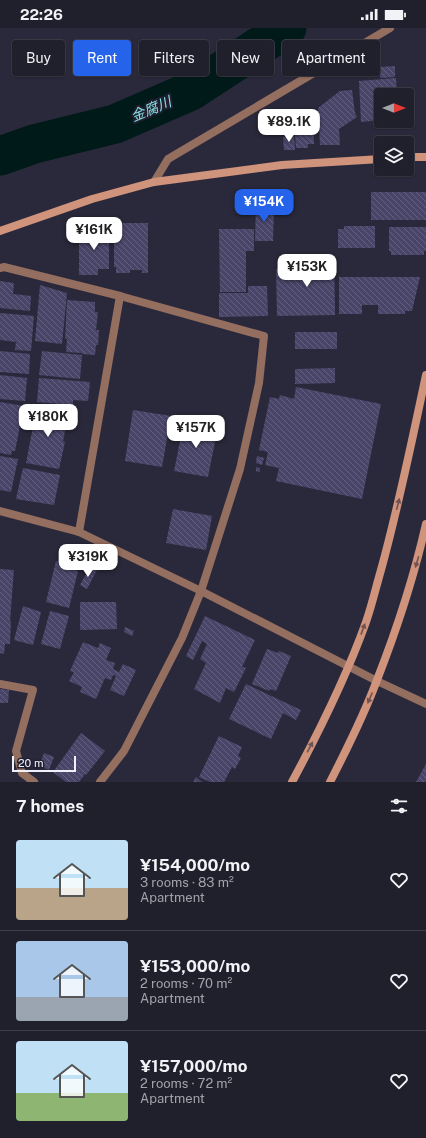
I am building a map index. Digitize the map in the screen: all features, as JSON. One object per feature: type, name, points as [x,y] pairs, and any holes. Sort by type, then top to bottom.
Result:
[{"type":"street","points":[[154,182],[168,159],[390,28]]},
{"type":"street","points":[[414,157],[426,157]]},
{"type":"street","points":[[0,231],[92,199],[154,182],[282,166],[374,159]]},
{"type":"street","points":[[0,268],[4,266],[264,336],[258,383],[240,470],[201,591],[182,638],[124,751],[100,782]]},
{"type":"street","points":[[79,532],[120,296]]},
{"type":"street","points":[[292,782],[323,724],[349,667],[366,621],[387,546],[407,464],[426,374]]},
{"type":"street","points":[[0,511],[79,532],[201,591],[349,667],[426,704]]},
{"type":"street","points":[[330,782],[377,681],[398,623],[416,566],[426,524]]},
{"type":"street","points":[[0,684],[33,690],[16,751],[22,773],[34,782]]},
{"type":"building","points":[[395,66],[395,77],[380,78],[380,67]]},
{"type":"building","points":[[396,78],[397,88],[374,88],[374,121],[361,122],[359,81]]},
{"type":"building","points":[[352,90],[355,113],[357,117],[339,129],[340,145],[320,145],[318,108],[340,91]]},
{"type":"building","points":[[306,109],[313,109],[313,113],[315,113],[315,122],[313,121],[314,144],[308,144],[308,148],[296,148],[295,135],[283,135],[283,125],[299,115],[306,115]]},
{"type":"building","points":[[294,136],[295,150],[284,150],[283,137]]},
{"type":"building","points":[[371,192],[426,192],[426,220],[371,220]]},
{"type":"building","points":[[256,205],[274,205],[273,241],[255,241]]},
{"type":"building","points":[[114,223],[148,223],[148,273],[142,273],[142,270],[130,270],[130,273],[116,273],[116,267],[114,267]]},
{"type":"building","points":[[96,226],[109,227],[109,269],[98,269],[98,275],[79,275],[79,232],[96,232]]},
{"type":"building","points":[[344,226],[375,226],[375,248],[338,248],[338,229],[344,229]]},
{"type":"building","points":[[389,227],[426,227],[426,251],[424,251],[424,255],[391,255],[391,251],[389,251]]},
{"type":"building","points":[[219,229],[254,229],[254,251],[246,251],[246,292],[220,292]]},
{"type":"building","points":[[299,255],[334,255],[335,315],[277,316],[276,269],[299,269]]},
{"type":"building","points":[[339,277],[420,277],[412,311],[405,311],[405,314],[378,314],[378,305],[362,305],[362,314],[339,314]]},
{"type":"building","points":[[0,281],[14,283],[13,294],[31,296],[30,311],[0,308]]},
{"type":"building","points":[[40,285],[67,293],[62,344],[35,341]]},
{"type":"building","points":[[248,286],[267,286],[268,316],[219,317],[219,293],[248,293]]},
{"type":"building","points":[[67,300],[95,302],[95,312],[98,312],[96,330],[99,330],[98,345],[96,345],[95,355],[66,352],[67,339],[65,339]]},
{"type":"building","points":[[0,313],[34,316],[31,351],[15,350],[16,342],[0,340]]},
{"type":"building","points":[[295,332],[337,332],[337,349],[295,349]]},
{"type":"building","points":[[0,351],[30,354],[29,374],[0,372]]},
{"type":"building","points":[[42,351],[82,355],[80,379],[39,375]]},
{"type":"building","points":[[335,368],[335,383],[295,384],[295,369]]},
{"type":"building","points":[[0,375],[27,378],[25,401],[0,399]]},
{"type":"building","points":[[39,378],[90,382],[88,401],[73,400],[73,405],[37,402]]},
{"type":"building","points":[[296,387],[381,404],[362,499],[276,481],[279,468],[265,465],[268,452],[259,450],[270,397],[279,399],[280,395],[294,399]]},
{"type":"building","points":[[0,402],[24,406],[15,451],[12,451],[11,455],[0,453]]},
{"type":"building","points":[[37,406],[69,412],[63,441],[65,442],[59,469],[26,463]]},
{"type":"building","points":[[133,410],[171,416],[162,467],[125,461]]},
{"type":"building","points":[[184,421],[218,427],[208,477],[174,471]]},
{"type":"building","points":[[0,456],[18,459],[11,492],[0,490]]},
{"type":"building","points":[[257,456],[264,458],[262,465],[256,463]]},
{"type":"building","points":[[256,467],[260,468],[260,472],[256,471]]},
{"type":"building","points":[[23,468],[60,475],[54,505],[16,499]]},
{"type":"building","points":[[173,509],[212,516],[206,550],[166,543]]},
{"type":"building","points":[[56,561],[75,565],[74,570],[78,571],[69,608],[46,602]]},
{"type":"building","points":[[90,567],[97,570],[87,589],[80,585]]},
{"type":"building","points":[[0,569],[14,570],[10,621],[10,644],[5,644],[4,654],[0,653]]},
{"type":"building","points":[[80,602],[116,602],[117,629],[80,630]]},
{"type":"building","points":[[23,606],[41,612],[33,645],[14,640]]},
{"type":"building","points":[[50,611],[69,616],[60,649],[41,644]]},
{"type":"building","points":[[205,616],[255,640],[242,667],[246,668],[234,692],[226,688],[220,703],[194,689],[206,663],[200,659],[207,644],[202,641],[193,660],[186,656]]},
{"type":"building","points":[[125,627],[134,631],[132,636],[124,632]]},
{"type":"building","points":[[83,642],[98,648],[100,643],[111,648],[106,660],[115,663],[113,669],[119,672],[123,664],[136,670],[124,696],[110,690],[116,676],[113,675],[111,680],[105,678],[96,699],[80,692],[82,687],[69,681],[74,672],[70,671]]},
{"type":"building","points":[[267,649],[278,653],[279,651],[291,656],[276,691],[270,689],[269,691],[252,684]]},
{"type":"building","points":[[246,684],[301,710],[296,720],[283,713],[271,739],[229,719]]},
{"type":"building","points":[[0,689],[9,690],[8,703],[0,703]]},
{"type":"building","points":[[81,733],[105,751],[79,782],[66,782],[53,772]]},
{"type":"building","points":[[219,736],[242,747],[238,756],[241,758],[235,769],[232,767],[224,782],[210,782],[199,777]]},
{"type":"building","points":[[44,753],[54,757],[49,770],[39,766]]},
{"type":"building","points":[[426,764],[426,782],[416,782]]},
{"type":"building","points":[[196,777],[202,782],[193,782]]},
{"type":"waterway","name":"金腐川","points":[[0,156],[34,144],[115,124],[191,91],[287,28]]}]
